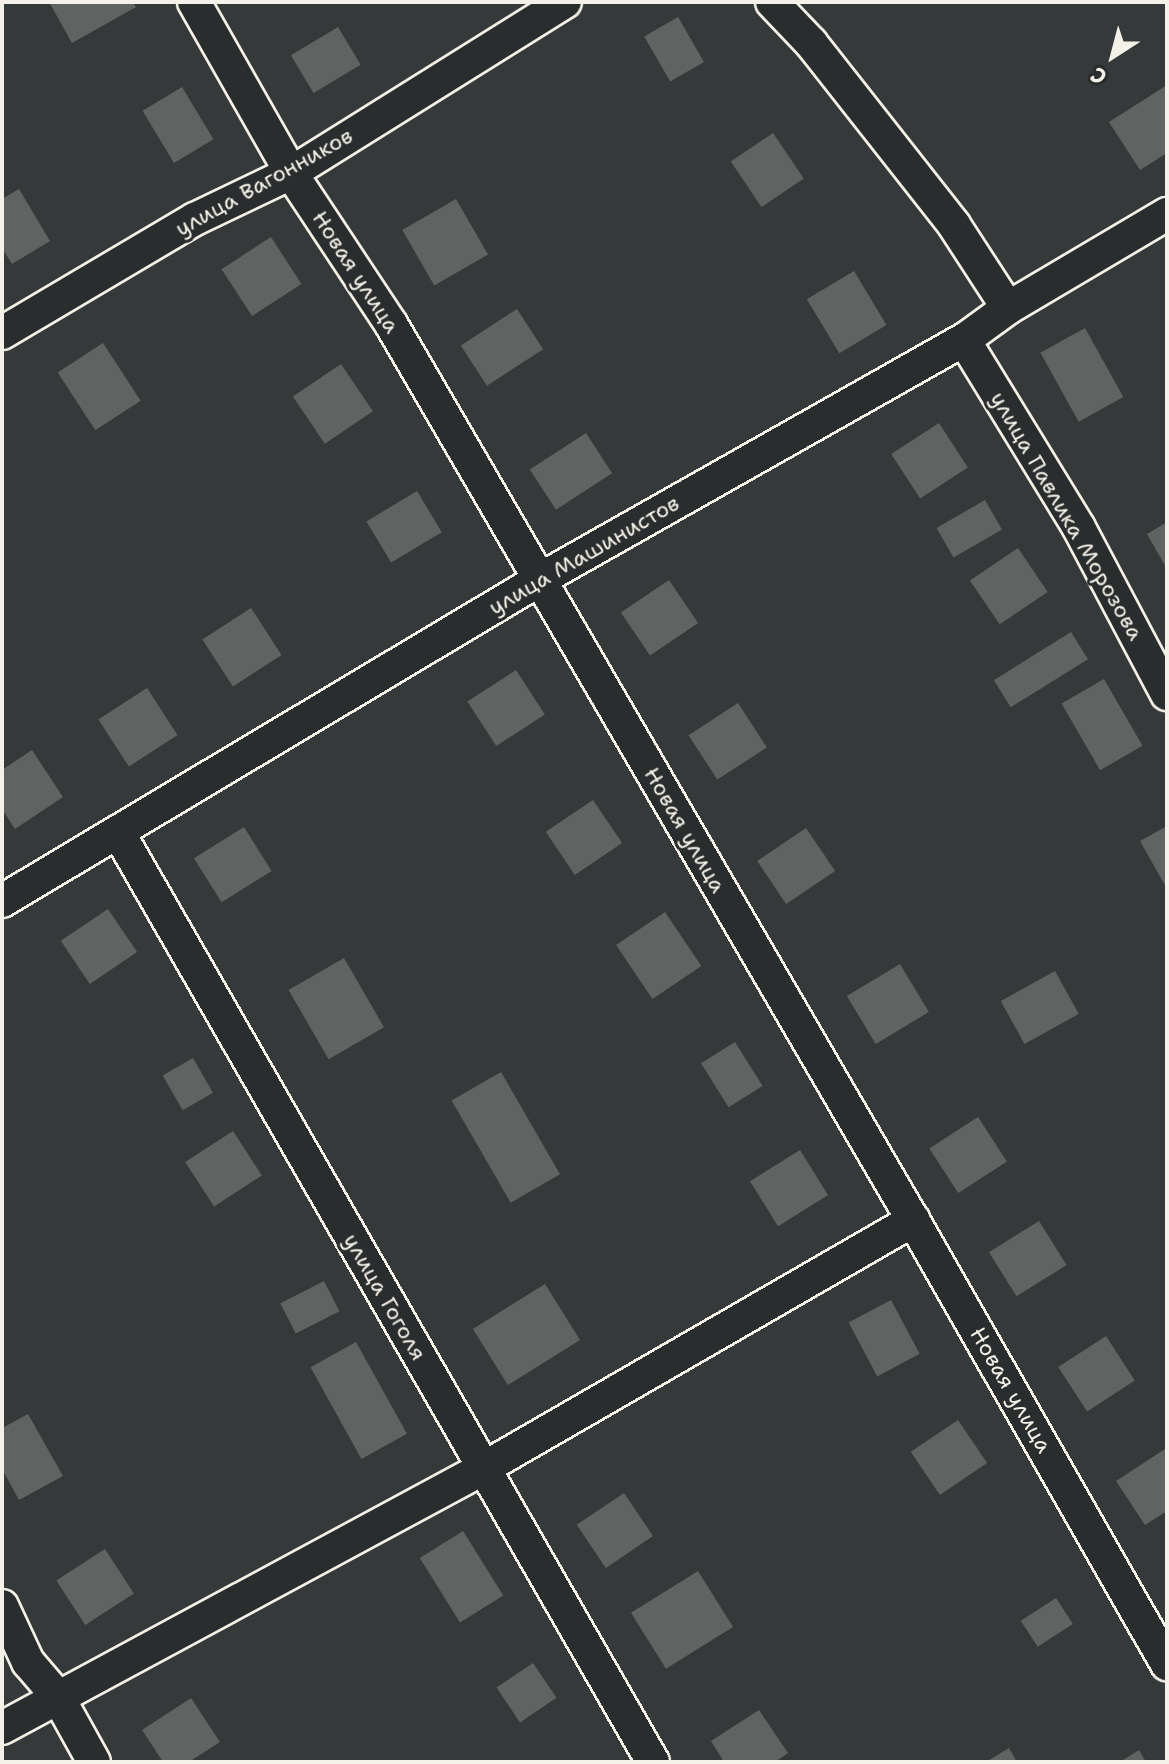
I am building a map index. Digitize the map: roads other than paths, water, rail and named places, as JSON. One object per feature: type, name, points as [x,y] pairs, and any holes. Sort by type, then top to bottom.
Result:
[{"type":"street","name":"Новая улица","points":[[194,2],[291,173],[391,324],[913,1220],[1167,1664]]},
{"type":"street","name":"улица Вагонников","points":[[2,333],[195,219],[291,173],[565,2]]},
{"type":"street","points":[[772,2],[811,43],[954,225],[1008,308]]},
{"type":"street","name":"улица Машинистов","points":[[2,901],[539,580],[964,340],[1008,308],[1167,214]]},
{"type":"street","name":"улица Павлика Морозова","points":[[964,340],[1079,528],[1167,694]]},
{"type":"street","name":"улица Гоголя","points":[[118,832],[653,1762]]},
{"type":"street","points":[[2,1728],[484,1468],[913,1220]]},
{"type":"street","points":[[2,1606],[28,1662],[58,1697],[94,1762]]}]
